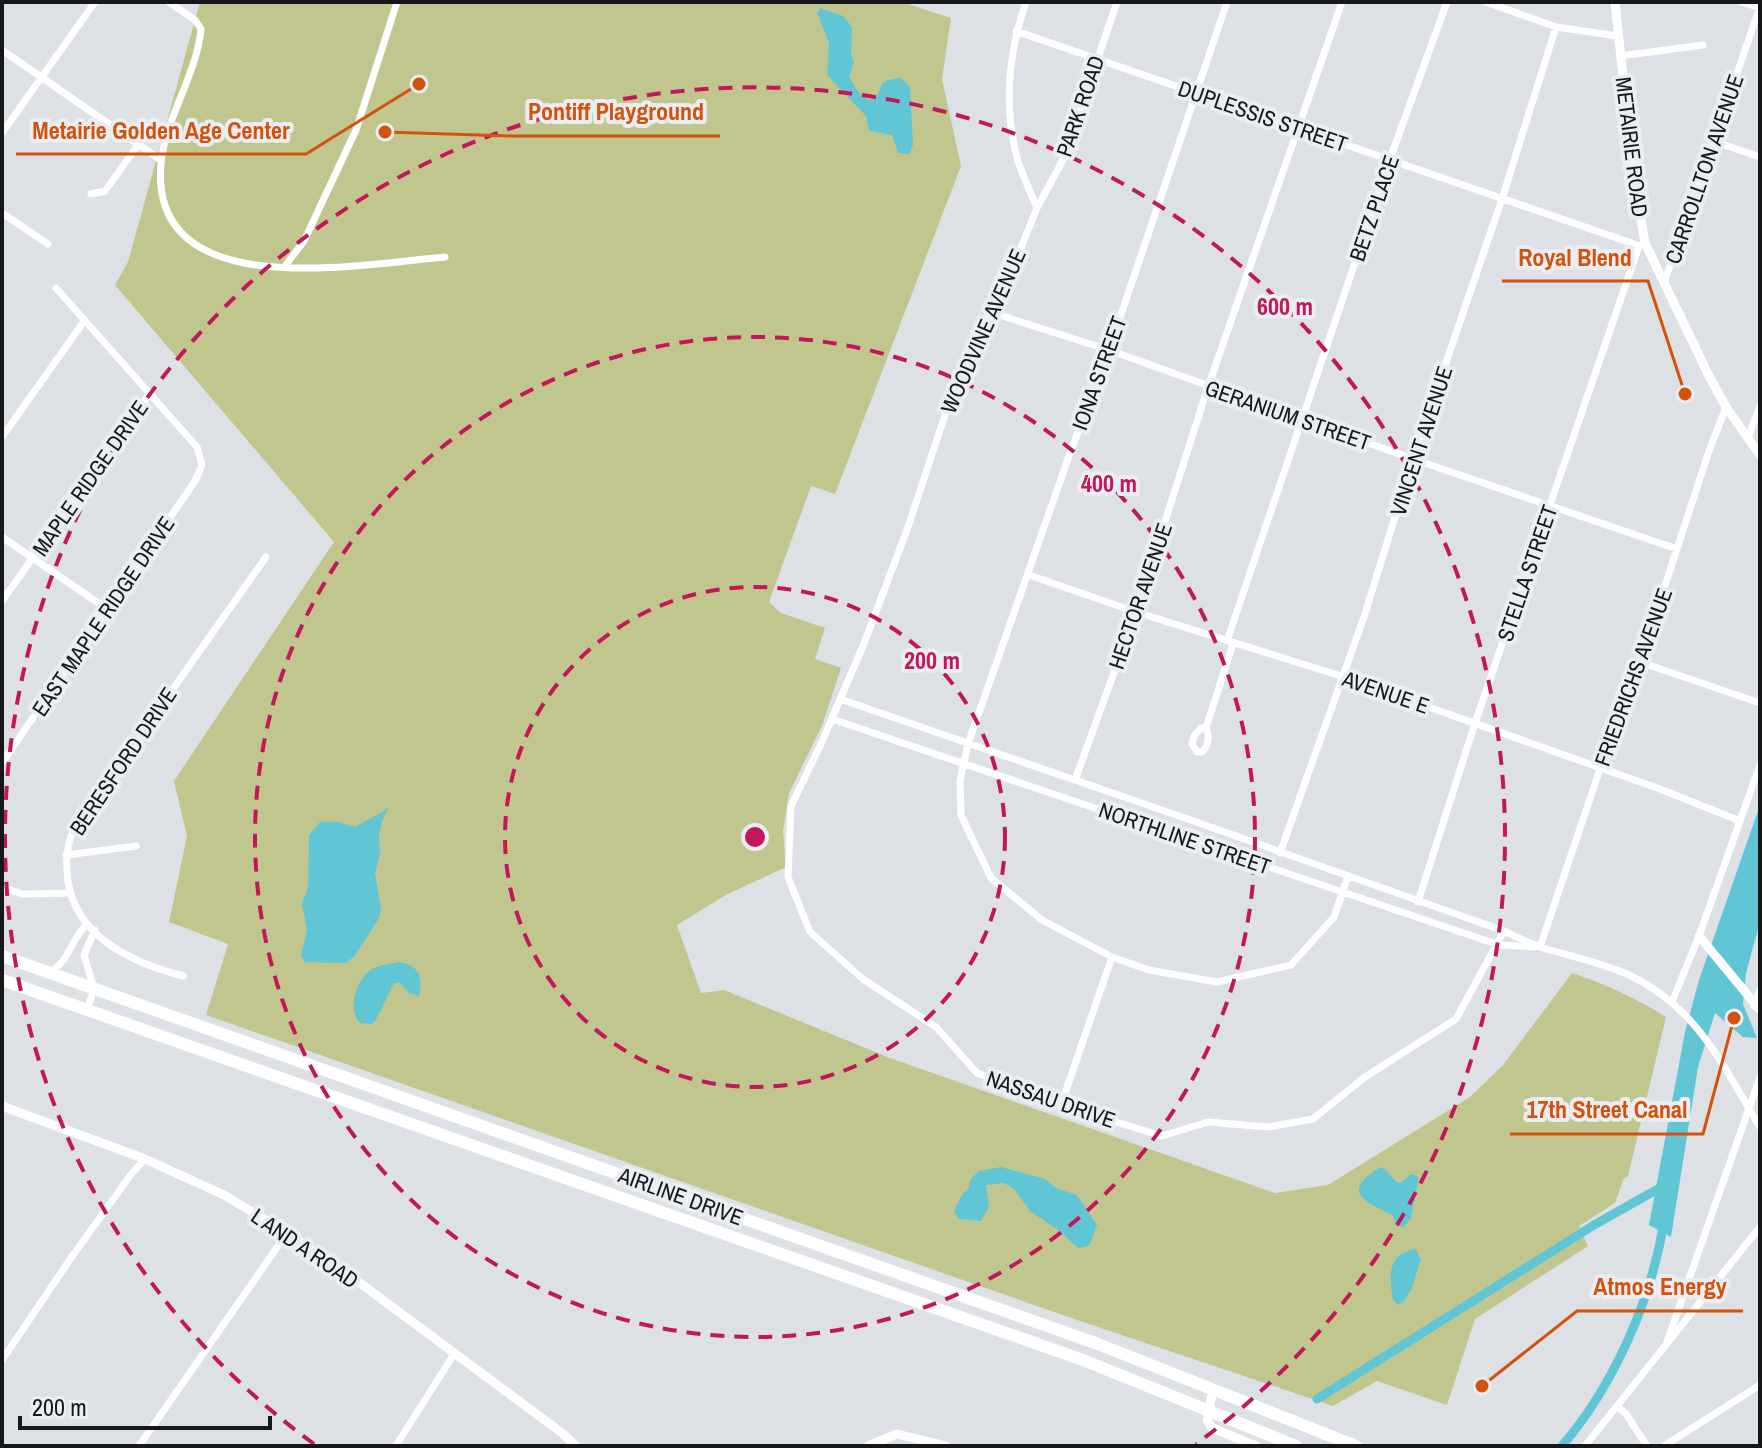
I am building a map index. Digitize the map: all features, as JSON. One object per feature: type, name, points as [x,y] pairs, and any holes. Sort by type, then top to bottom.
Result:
[{"type":"highway","name":"AIRLINE DRIVE","points":[[2,956],[1083,1339],[1356,1446]]},
{"type":"highway","name":"AIRLINE DRIVE","points":[[2,980],[1083,1360],[1296,1446]]},
{"type":"highway","points":[[224,1059],[231,1037]]},
{"type":"highway","points":[[395,1118],[401,1097]]},
{"type":"highway","points":[[762,1246],[769,1227]]},
{"type":"street","points":[[2,133],[95,2]]},
{"type":"street","points":[[169,2],[195,20],[201,34],[161,160],[167,211],[187,239],[210,253],[241,264],[272,267],[445,257]]},
{"type":"street","points":[[285,266],[304,241],[356,130],[397,2]]},
{"type":"street","points":[[1026,2],[1016,31],[1008,83],[1018,161],[1037,208]]},
{"type":"street","name":"PARK ROAD","points":[[1037,208],[1064,158],[1117,2]]},
{"type":"street","name":"IONA STREET","points":[[1227,2],[1109,350],[968,744],[960,781],[961,815],[991,878],[1042,920],[1112,957],[1149,970],[1217,982],[1291,965],[1334,917],[1348,876]]},
{"type":"street","name":"HECTOR AVENUE","points":[[1075,780],[1136,612],[1208,387],[1342,2]]},
{"type":"street","name":"BETZ PLACE","points":[[1206,728],[1230,642],[1390,159],[1447,2]]},
{"type":"street","points":[[1486,2],[1556,27],[1618,36]]},
{"type":"street","name":"METAIRIE ROAD","points":[[1615,2],[1642,245],[1726,407],[1760,455]]},
{"type":"street","points":[[1742,2],[1760,7]]},
{"type":"street","name":"CARROLLTON AVENUE","points":[[1663,285],[1760,7]]},
{"type":"street","name":"VINCENT AVENUE","points":[[1280,853],[1364,617],[1556,27]]},
{"type":"street","name":"DUPLESSIS STREET","points":[[1016,31],[1642,245]]},
{"type":"street","points":[[1620,56],[1703,45]]},
{"type":"street","points":[[2,50],[161,160]]},
{"type":"street","points":[[1713,141],[1760,157]]},
{"type":"street","points":[[91,194],[105,191],[138,145]]},
{"type":"street","name":"WOODVINE AVENUE","points":[[840,699],[907,530],[953,391],[1037,208]]},
{"type":"street","points":[[2,213],[48,244]]},
{"type":"street","name":"STELLA STREET","points":[[1418,902],[1475,723],[1642,245]]},
{"type":"street","points":[[56,288],[150,393]]},
{"type":"street","name":"GERANIUM STREET","points":[[990,312],[1109,350],[1677,549]]},
{"type":"street","points":[[2,437],[85,320]]},
{"type":"street","name":"EAST MAPLE RIDGE DRIVE","points":[[2,763],[195,481],[201,467],[197,447],[150,393]]},
{"type":"street","name":"MAPLE RIDGE DRIVE","points":[[2,601],[150,393]]},
{"type":"street","points":[[1748,438],[1760,406]]},
{"type":"street","name":"FRIEDRICHS AVENUE","points":[[1540,947],[1726,407]]},
{"type":"street","points":[[2,537],[107,609]]},
{"type":"street","name":"BERESFORD DRIVE","points":[[183,976],[145,966],[118,952],[87,924],[68,893],[66,855],[74,829],[266,557]]},
{"type":"street","name":"AVENUE E","points":[[1029,575],[1341,676],[1740,821]]},
{"type":"street","points":[[1640,662],[1760,703]]},
{"type":"street","name":"NASSAU DRIVE","points":[[840,699],[791,806],[788,877],[810,932],[863,979],[936,1027],[977,1073],[1061,1105],[1162,1136],[1208,1122],[1268,1127],[1313,1119],[1365,1077],[1456,1019],[1504,931]]},
{"type":"street","name":"NORTHLINE STREET","points":[[840,699],[1504,931],[1540,947],[1589,960],[1630,976],[1672,1002],[1711,1044],[1760,1127]]},
{"type":"street","name":"NORTHLINE STREET","points":[[832,719],[1499,945],[1540,947]]},
{"type":"street","points":[[1672,1002],[1760,765]]},
{"type":"street","points":[[66,855],[136,846]]},
{"type":"street","points":[[2,887],[22,894],[68,893]]},
{"type":"street","points":[[48,973],[66,960],[76,938],[87,924]]},
{"type":"street","points":[[87,1010],[94,989],[84,961],[86,946],[95,930]]},
{"type":"street","points":[[1699,936],[1757,1008]]},
{"type":"street","points":[[1061,1105],[1112,957]]},
{"type":"street","points":[[1757,1008],[1760,990]]},
{"type":"street","points":[[1667,1342],[1760,1077]]},
{"type":"street","name":"L AND A ROAD","points":[[2,1106],[145,1159],[224,1195],[287,1233],[576,1446]]},
{"type":"street","points":[[2,1360],[80,1245],[145,1159]]},
{"type":"street","points":[[1585,1446],[1760,1227]]},
{"type":"street","points":[[139,1446],[287,1233]]},
{"type":"street","points":[[397,1444],[454,1354]]},
{"type":"street","points":[[1664,1446],[1760,1385]]},
{"type":"street","points":[[1213,1389],[1207,1420],[1212,1428],[1256,1446]]},
{"type":"street","points":[[1618,1407],[1647,1446]]},
{"type":"street","points":[[868,1446],[897,1434],[946,1446]]},
{"type":"green space","points":[[200,2],[902,2],[951,18],[942,79],[961,166],[835,494],[811,486],[769,602],[781,613],[825,628],[815,659],[841,668],[822,726],[789,793],[783,831],[786,867],[726,895],[677,925],[701,993],[724,990],[890,1058],[1275,1193],[1328,1185],[1470,1097],[1503,1065],[1572,973],[1643,1004],[1666,1017],[1628,1176],[1624,1178],[1615,1203],[1579,1226],[1588,1246],[1475,1319],[1447,1405],[1377,1381],[1333,1406],[1077,1320],[206,1015],[228,944],[169,922],[187,836],[174,781],[334,542],[115,285],[128,262]]},
{"type":"water","points":[[820,8],[843,16],[852,27],[851,55],[854,63],[849,76],[863,97],[876,98],[882,84],[888,80],[901,78],[910,87],[913,145],[909,154],[898,153],[892,135],[869,131],[866,116],[827,75],[829,43],[817,13]]},
{"type":"water","points":[[1760,805],[1760,922],[1746,973],[1743,1004],[1757,1038],[1743,1037],[1715,1013],[1698,1067],[1671,1237],[1649,1225],[1685,1032],[1699,980]]},
{"type":"water","points":[[389,807],[382,821],[380,855],[375,873],[381,909],[379,918],[354,957],[345,963],[305,962],[301,956],[307,930],[302,904],[308,887],[309,835],[320,822],[338,822],[355,827]]},
{"type":"water","points":[[398,962],[411,966],[418,973],[419,996],[409,993],[400,983],[394,983],[376,1020],[372,1024],[360,1023],[354,1002],[362,980],[375,968]]},
{"type":"water","points":[[1001,1167],[1045,1179],[1056,1188],[1077,1195],[1097,1225],[1089,1246],[1079,1248],[1073,1244],[1060,1231],[1031,1212],[1014,1189],[1004,1183],[986,1185],[989,1207],[981,1221],[959,1219],[954,1212],[971,1179],[979,1171]]},
{"type":"water","points":[[1381,1167],[1400,1183],[1411,1174],[1419,1177],[1411,1218],[1404,1227],[1396,1226],[1393,1215],[1361,1195],[1361,1183]]},
{"type":"water","points":[[1416,1249],[1421,1260],[1410,1292],[1398,1305],[1393,1300],[1392,1267],[1400,1255]]},
{"type":"waterway","points":[[1317,1399],[1594,1225],[1665,1185]]},
{"type":"waterway","points":[[1562,1446],[1598,1396],[1628,1341],[1650,1282],[1664,1222]]},
{"type":"place","name":"Metairie Golden Age Center","points":[[419,84]]},
{"type":"place","name":"Pontiff Playground","points":[[385,132]]},
{"type":"place","name":"Royal Blend","points":[[1685,394]]},
{"type":"place","name":"17th Street Canal","points":[[1734,1018]]},
{"type":"place","name":"Atmos Energy","points":[[1482,1386]]}]
